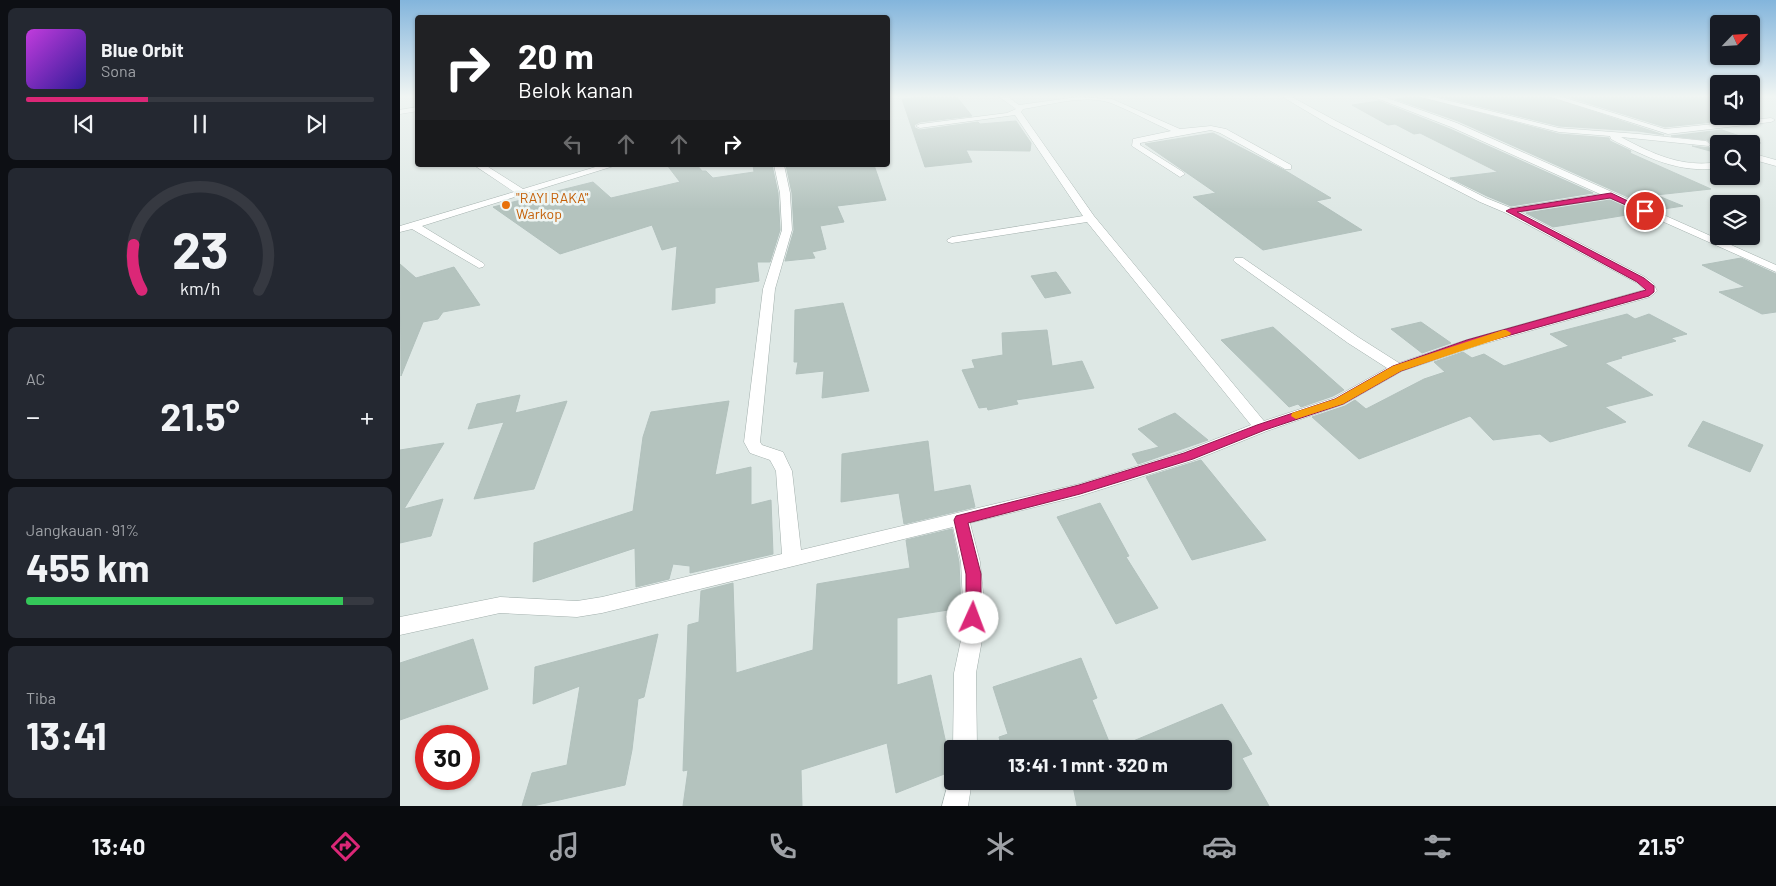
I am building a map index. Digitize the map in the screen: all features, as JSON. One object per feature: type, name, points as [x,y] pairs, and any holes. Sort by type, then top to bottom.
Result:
[{"type":"street","points":[[1034,134],[1090,218],[1261,427]]},
{"type":"street","points":[[1171,134],[1136,141],[1136,146],[1180,174]]},
{"type":"street","points":[[1225,134],[1288,167]]},
{"type":"street","points":[[400,626],[500,605],[585,608],[960,520],[1098,484],[1189,456],[1261,427],[1339,401],[1397,368],[1471,343],[1646,294],[1651,290],[1641,280],[1510,211],[1462,190],[1353,134]]},
{"type":"street","points":[[1473,134],[1776,269]]},
{"type":"street","points":[[1604,134],[1709,145],[1673,134]]},
{"type":"street","points":[[1608,134],[1639,150],[1683,167],[1710,166]]},
{"type":"street","points":[[1760,158],[1776,163]]},
{"type":"street","points":[[482,167],[521,192]]},
{"type":"street","points":[[400,229],[605,167]]},
{"type":"street","points":[[779,167],[785,193],[787,230],[769,289],[752,442],[756,449],[777,456],[784,470],[792,559]]},
{"type":"street","points":[[1510,211],[1611,195]]},
{"type":"street","points":[[952,240],[1090,218]]},
{"type":"street","points":[[413,225],[479,265]]},
{"type":"street","points":[[1239,260],[1338,330],[1397,368]]},
{"type":"street","points":[[960,520],[974,574],[975,601],[972,636],[965,678],[967,722],[966,740]]},
{"type":"street","points":[[955,806],[958,790]]},
{"type":"building","points":[[914,134],[1025,134],[1031,143],[1030,151],[966,150],[972,162],[925,167]]},
{"type":"building","points":[[1214,134],[1286,171],[1331,198],[1316,201],[1362,230],[1263,250],[1193,197],[1216,193],[1145,144]]},
{"type":"building","points":[[1421,134],[1460,134],[1593,193],[1511,206],[1450,178],[1498,172]]},
{"type":"building","points":[[1486,134],[1558,134],[1609,138],[1610,141],[1631,151],[1630,153],[1711,189],[1656,195],[1683,206],[1657,210]]},
{"type":"building","points":[[1691,134],[1737,135],[1710,135],[1710,142],[1707,140],[1671,136]]},
{"type":"building","points":[[1692,146],[1710,148],[1710,151]]},
{"type":"building","points":[[669,167],[699,167],[713,178],[754,172],[753,167],[772,167],[778,193],[780,230],[770,262],[757,262],[759,281],[715,288],[715,303],[672,310],[677,246],[662,250],[652,225],[560,254],[493,207],[593,182],[611,198],[680,182]]},
{"type":"building","points":[[786,167],[875,167],[886,200],[837,206],[844,222],[820,226],[826,249],[812,252],[815,258],[785,261],[794,230],[792,193]]},
{"type":"building","points":[[1610,200],[1639,213],[1553,227],[1526,213]]},
{"type":"building","points":[[1741,258],[1776,274],[1776,312],[1762,314],[1719,292],[1745,287],[1702,265]]},
{"type":"building","points":[[400,264],[416,278],[454,267],[480,305],[443,312],[438,319],[423,322],[401,376]]},
{"type":"building","points":[[1056,272],[1071,293],[1045,298],[1031,276]]},
{"type":"building","points":[[843,303],[869,391],[822,398],[824,371],[796,374],[798,362],[794,362],[795,310]]},
{"type":"building","points":[[1627,314],[1635,319],[1649,314],[1687,334],[1671,338],[1676,341],[1619,357],[1622,358],[1605,363],[1653,395],[1605,407],[1626,422],[1550,442],[1540,434],[1493,440],[1470,416],[1359,459],[1312,417],[1345,406],[1355,400],[1366,409],[1424,379],[1445,372],[1434,362],[1463,352],[1472,358],[1484,354],[1504,366],[1569,346],[1550,334]]},
{"type":"building","points":[[1421,322],[1451,343],[1422,353],[1391,329]]},
{"type":"building","points":[[1273,327],[1344,390],[1333,396],[1301,407],[1298,404],[1289,407],[1221,340]]},
{"type":"building","points":[[1047,330],[1052,366],[1082,361],[1094,388],[1016,400],[1018,404],[988,410],[987,407],[979,408],[962,370],[975,368],[972,360],[1003,355],[1002,333]]},
{"type":"building","points":[[520,395],[515,413],[567,401],[534,489],[474,499],[504,422],[468,429],[477,404]]},
{"type":"building","points":[[729,401],[715,475],[751,467],[751,505],[771,500],[773,554],[690,573],[690,566],[673,564],[669,579],[636,587],[635,548],[533,582],[534,543],[633,511],[643,437],[651,412]]},
{"type":"building","points":[[1175,413],[1208,440],[1138,464],[1132,454],[1159,447],[1138,429]]},
{"type":"building","points":[[1703,421],[1763,445],[1750,472],[1688,446]]},
{"type":"building","points":[[928,441],[934,492],[970,485],[975,507],[904,524],[899,493],[841,502],[842,454]]},
{"type":"building","points":[[444,443],[404,509],[443,499],[431,536],[400,543],[400,450]]},
{"type":"building","points":[[1201,460],[1266,540],[1192,560],[1146,477]]},
{"type":"building","points":[[1100,503],[1129,556],[1126,557],[1158,608],[1116,624],[1057,517]]},
{"type":"building","points":[[952,529],[959,562],[961,608],[897,618],[897,685],[931,675],[945,740],[944,774],[896,793],[887,743],[801,770],[802,806],[683,806],[688,770],[683,771],[688,625],[699,622],[701,591],[733,583],[736,673],[813,650],[817,584],[910,568],[906,540]]},
{"type":"building","points":[[658,634],[644,697],[638,699],[632,750],[625,785],[533,806],[522,806],[532,773],[567,765],[580,686],[533,704],[535,667]]},
{"type":"building","points":[[473,639],[488,689],[400,720],[400,663]]},
{"type":"building","points":[[1081,658],[1097,698],[1092,700],[1108,740],[1000,740],[999,737],[1008,734],[993,687]]},
{"type":"building","points":[[1222,704],[1252,754],[1242,758],[1269,806],[1077,806],[1074,790],[1232,790],[1232,740],[1136,740]]},
{"type":"slow traffic","points":[[1296,416],[1339,401],[1397,368],[1506,333]]},
{"type":"place","name":"\"RAYI RAKA\" Warkop","points":[[506,205]]},
{"type":"route","points":[[973,618],[975,601],[974,574],[960,520],[1080,490],[1189,456],[1261,427],[1339,401],[1397,368],[1471,343],[1646,294],[1651,290],[1641,280],[1510,211],[1611,195],[1645,211]]}]
